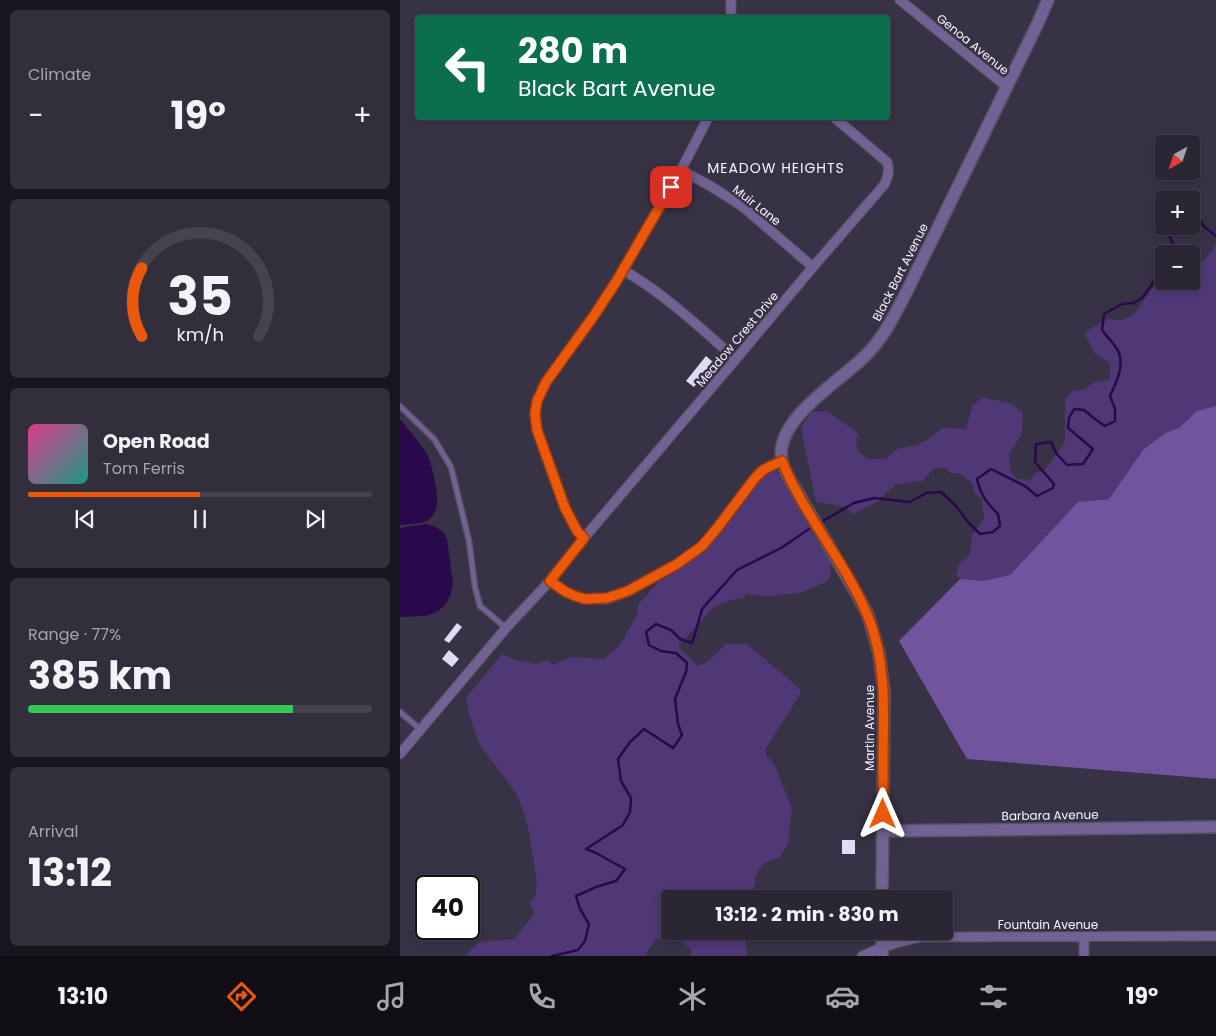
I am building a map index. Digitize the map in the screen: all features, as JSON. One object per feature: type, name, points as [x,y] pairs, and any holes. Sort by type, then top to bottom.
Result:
[{"type":"street","points":[[731,0],[731,15]]},
{"type":"street","name":"Genoa Avenue","points":[[900,0],[1007,88]]},
{"type":"street","name":"Black Bart Avenue","points":[[782,461],[786,435],[796,418],[822,392],[864,357],[889,325],[1007,88],[1048,0]]},
{"type":"street","points":[[584,538],[577,531],[565,508],[537,430],[535,414],[537,401],[546,382],[593,317],[623,270],[681,170],[707,120]]},
{"type":"street","name":"Meadow Crest Drive","points":[[400,752],[506,628],[550,581],[584,538],[884,185],[889,170],[887,162],[837,120]]},
{"type":"street","name":"Muir Lane","points":[[681,170],[742,206],[813,267]]},
{"type":"street","points":[[623,270],[664,297],[736,359]]},
{"type":"street","points":[[550,581],[566,592],[585,599],[607,598],[628,591],[677,564],[702,546],[755,478],[763,470],[782,461]]},
{"type":"street","name":"Martin Avenue","points":[[782,461],[795,488],[868,615],[879,653],[884,692],[882,890]]},
{"type":"street","name":"Barbara Avenue","points":[[884,831],[1216,827]]},
{"type":"street","name":"Fountain Avenue","points":[[862,956],[882,952],[902,940],[921,937],[1216,936]]},
{"type":"street","points":[[1084,937],[1084,956]]},
{"type":"lane","points":[[400,406],[434,439],[451,467],[469,542],[475,587],[480,606],[506,628]]},
{"type":"lane","points":[[400,712],[420,730]]},
{"type":"shaded area","points":[[1216,242],[1216,406],[1197,411],[1179,428],[1164,433],[1143,450],[1109,499],[1078,502],[1010,575],[983,581],[960,579],[956,576],[959,564],[970,555],[972,536],[984,518],[982,499],[974,492],[973,484],[959,473],[951,473],[945,468],[933,469],[923,481],[896,484],[877,502],[853,514],[845,507],[816,502],[801,428],[811,412],[826,411],[854,430],[859,435],[856,439],[857,450],[867,459],[885,459],[897,449],[918,445],[943,428],[966,429],[972,406],[983,397],[1012,404],[1023,413],[1022,434],[1009,454],[1010,470],[1017,479],[1030,480],[1035,473],[1045,470],[1065,442],[1065,400],[1072,391],[1084,390],[1095,382],[1110,380],[1110,363],[1094,353],[1085,334],[1088,330],[1108,319],[1122,320],[1133,315],[1155,285],[1155,290],[1200,290],[1200,264],[1212,251]]},
{"type":"shaded area","points":[[1216,406],[1216,779],[967,759],[899,641],[960,579],[983,581],[1010,575],[1078,502],[1109,499],[1143,450],[1165,433],[1179,428],[1197,411]]},
{"type":"shaded area","points":[[400,419],[428,456],[435,480],[437,500],[435,512],[427,521],[400,525]]},
{"type":"shaded area","points":[[774,469],[780,475],[805,514],[812,533],[830,558],[831,574],[828,581],[800,593],[766,596],[747,594],[743,598],[715,606],[678,646],[697,666],[706,663],[726,644],[747,644],[799,688],[801,693],[766,748],[766,756],[775,766],[792,809],[788,844],[779,858],[765,863],[761,867],[754,890],[661,890],[661,939],[656,938],[646,956],[465,956],[479,942],[514,939],[534,914],[530,903],[535,897],[537,881],[529,832],[523,810],[516,793],[479,744],[466,698],[502,654],[515,660],[536,664],[547,660],[553,665],[570,657],[604,659],[619,646],[637,615],[638,605],[666,573],[736,511],[741,488],[750,477]]},
{"type":"shaded area","points":[[426,524],[436,527],[443,532],[447,539],[453,584],[450,596],[445,605],[437,612],[425,616],[400,617],[400,528]]},
{"type":"shaded area","points":[[673,940],[746,940],[747,955],[691,956],[691,950],[681,941]]},
{"type":"building","points":[[706,356],[714,363],[694,387],[686,381]]},
{"type":"building","points":[[457,623],[462,627],[449,643],[444,640]]},
{"type":"building","points":[[449,650],[459,659],[452,667],[442,659]]},
{"type":"building","points":[[842,840],[855,840],[855,854],[842,854]]},
{"type":"waterway","points":[[1200,219],[1203,226],[1216,236]]},
{"type":"waterway","points":[[1169,235],[1173,245]]},
{"type":"waterway","points":[[823,521],[854,503],[874,498],[910,502],[926,493],[941,492],[980,534],[993,532],[1000,526],[998,514],[984,498],[977,479],[991,469],[1025,486],[1037,496],[1053,488],[1054,484],[1035,462],[1036,444],[1051,442],[1056,453],[1067,465],[1083,464],[1093,449],[1068,428],[1069,418],[1074,409],[1084,410],[1105,426],[1115,421],[1115,409],[1110,396],[1119,375],[1121,364],[1116,347],[1102,330],[1104,314],[1122,304],[1134,303],[1143,297],[1155,280]]},
{"type":"waterway","points":[[552,956],[578,950],[585,941],[589,924],[580,909],[576,896],[616,881],[625,869],[586,849],[623,825],[630,812],[631,798],[621,781],[618,759],[630,742],[644,729],[673,748],[682,735],[678,724],[675,699],[686,672],[687,663],[676,653],[661,651],[649,645],[646,632],[656,624],[671,630],[680,639],[692,643],[702,609],[737,570],[781,548],[809,529]]},
{"type":"district","name":"MEADOW HEIGHTS","points":[[776,168]]},
{"type":"route","points":[[671,187],[616,282],[546,382],[537,401],[535,414],[537,430],[565,508],[577,531],[584,538],[550,581],[566,592],[585,599],[607,598],[628,591],[664,572],[702,546],[755,478],[763,470],[782,461],[795,488],[848,576],[868,615],[874,634],[879,653],[884,692],[883,814]]}]
